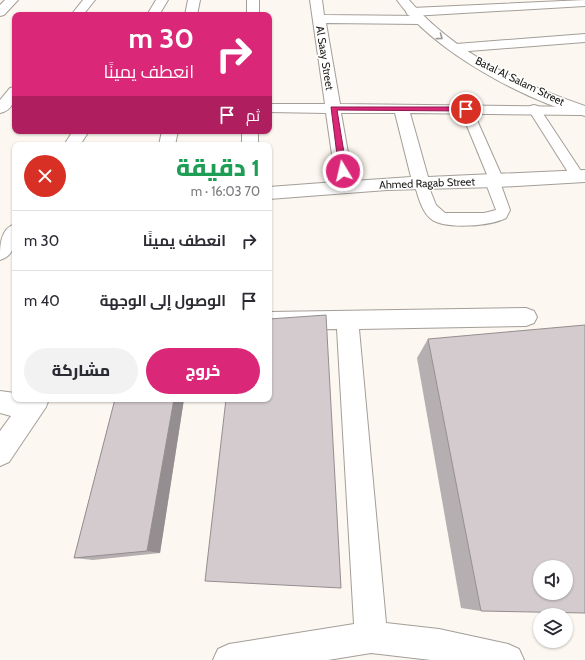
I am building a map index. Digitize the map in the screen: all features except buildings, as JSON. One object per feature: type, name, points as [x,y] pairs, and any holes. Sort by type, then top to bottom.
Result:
[{"type":"street","points":[[0,12],[12,0]]},
{"type":"street","points":[[79,12],[89,0]]},
{"type":"street","points":[[154,12],[162,0]]},
{"type":"street","points":[[192,12],[194,0]]},
{"type":"street","points":[[253,0],[253,12]]},
{"type":"street","name":"Al Saay Street","points":[[316,0],[345,186]]},
{"type":"street","name":"Batal Al Salam Street","points":[[403,0],[416,16],[456,48],[507,78],[579,107]]},
{"type":"street","points":[[319,18],[416,16],[585,3]]},
{"type":"street","points":[[456,48],[585,38]]},
{"type":"street","points":[[5,106],[12,96]]},
{"type":"street","points":[[272,108],[534,110],[579,107]]},
{"type":"street","points":[[401,109],[421,183]]},
{"type":"street","name":"Ahmed Ragab Street","points":[[272,193],[345,186],[581,177]]},
{"type":"street","points":[[0,253],[12,235]]},
{"type":"street","points":[[272,321],[526,316]]},
{"type":"street","points":[[347,320],[371,637]]},
{"type":"street","points":[[0,402],[34,404]]},
{"type":"street","points":[[0,453],[34,404]]},
{"type":"street","points":[[229,660],[371,637],[439,645],[508,660]]},
{"type":"lane","points":[[421,183],[431,211],[436,216],[448,220],[493,217],[501,214],[503,210],[495,181],[466,109]]},
{"type":"lane","points":[[534,110],[581,177]]},
{"type":"route","points":[[343,171],[333,109],[466,109]]}]
